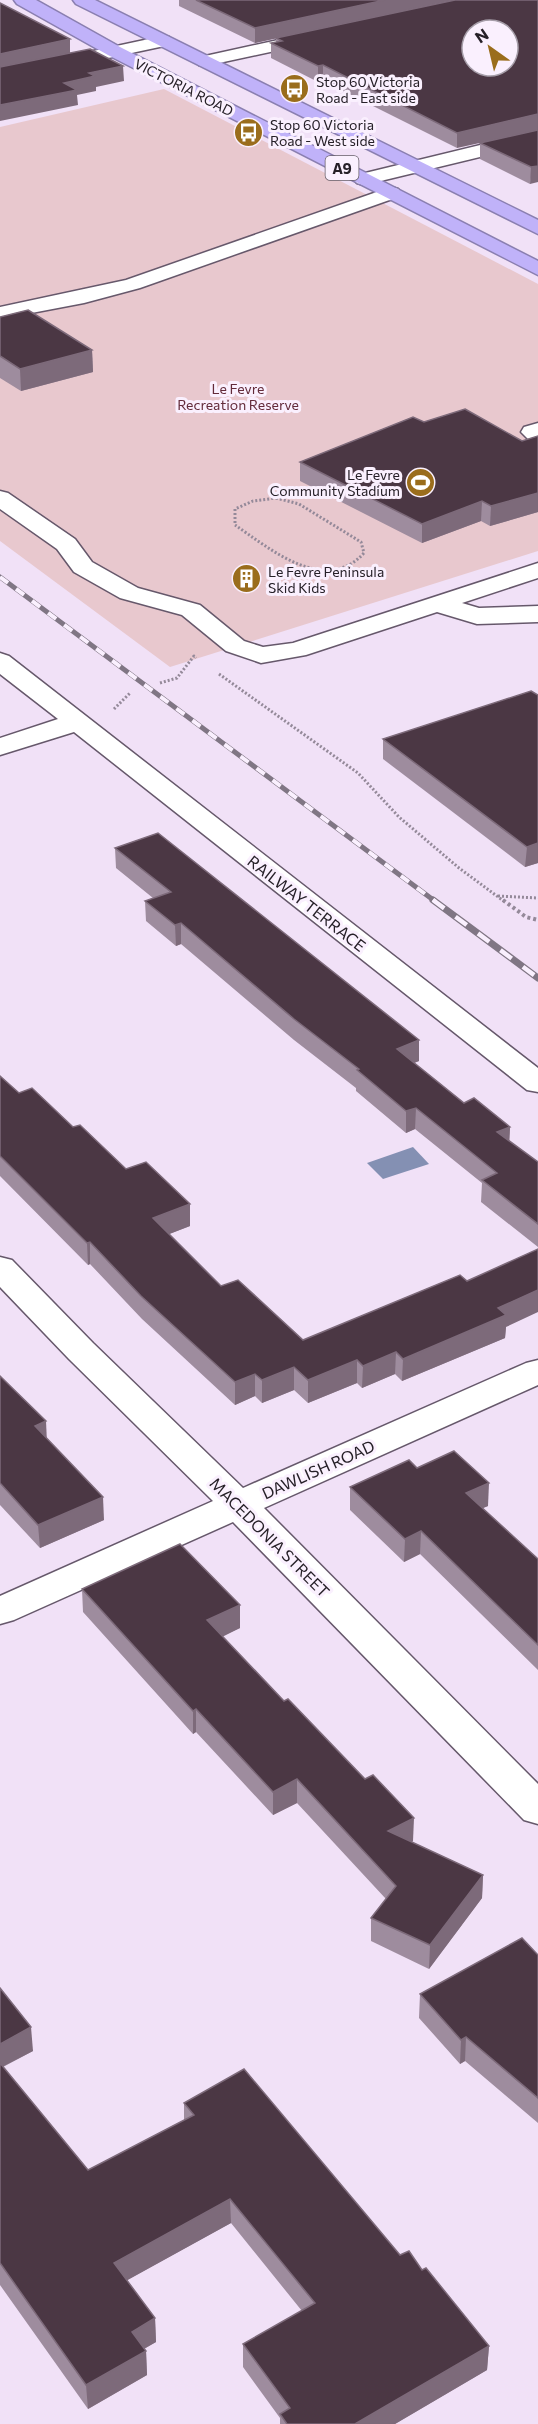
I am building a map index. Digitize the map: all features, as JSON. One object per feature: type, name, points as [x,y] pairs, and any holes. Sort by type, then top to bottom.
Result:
[{"type":"highway","name":"VICTORIA ROAD","points":[[23,0],[114,51],[538,269]]},
{"type":"highway","name":"VICTORIA ROAD","points":[[82,0],[538,228]]},
{"type":"street","points":[[205,61],[328,34]]},
{"type":"street","points":[[0,76],[163,41]]},
{"type":"street","points":[[364,180],[538,137]]},
{"type":"street","points":[[0,313],[131,284],[252,245],[320,217],[391,193]]},
{"type":"street","points":[[538,430],[532,432],[538,436]]},
{"type":"street","points":[[0,498],[66,544],[83,567],[129,593],[191,610],[235,645],[261,655],[297,650],[538,570]]},
{"type":"street","points":[[435,603],[477,616],[538,614]]},
{"type":"street","name":"RAILWAY TERRACE","points":[[0,661],[538,1083]]},
{"type":"street","points":[[0,747],[77,722]]},
{"type":"street","name":"MACEDONIA STREET","points":[[0,1267],[81,1352],[238,1504],[538,1809]]},
{"type":"street","name":"DAWLISH ROAD","points":[[0,1611],[538,1371]]},
{"type":"path","points":[[276,498],[299,504],[361,542],[364,553],[358,563],[336,570],[300,565],[266,546],[235,525],[235,509],[253,501],[276,498]]},
{"type":"path","points":[[160,683],[177,678],[194,656],[203,663]]},
{"type":"path","points":[[213,670],[358,773],[399,817],[459,868],[526,917],[538,920]]},
{"type":"path","points":[[108,715],[130,693]]},
{"type":"path","points":[[498,896],[538,898]]},
{"type":"green space","name":"Le Fevre Recreation Reserve","points":[[164,89],[538,284],[538,551],[170,667],[0,541],[0,127]]},
{"type":"water","points":[[413,1147],[429,1164],[383,1179],[367,1163]]},
{"type":"building","points":[[196,0],[385,0],[255,28]]},
{"type":"building","points":[[455,0],[538,0],[538,114],[457,133],[323,65],[318,66],[271,43],[282,41],[276,38]]},
{"type":"building","points":[[0,3],[70,39],[0,54]]},
{"type":"building","points":[[90,49],[123,66],[89,73],[95,76],[64,83],[77,90],[0,105],[0,67]]},
{"type":"building","points":[[538,130],[538,166],[531,167],[480,143]]},
{"type":"building","points":[[28,310],[92,350],[20,369],[0,356],[0,317]]},
{"type":"building","points":[[465,409],[522,441],[538,436],[538,493],[491,506],[482,501],[422,524],[300,462],[413,417],[424,422]]},
{"type":"building","points":[[531,691],[538,695],[538,843],[527,847],[383,739]]},
{"type":"building","points":[[158,833],[419,1040],[397,1049],[464,1103],[474,1098],[510,1127],[497,1132],[538,1162],[538,1224],[482,1180],[497,1173],[416,1108],[406,1111],[357,1070],[359,1069],[294,1019],[181,923],[175,925],[145,901],[171,892],[115,848]]},
{"type":"building","points":[[0,1076],[19,1093],[32,1088],[73,1127],[80,1125],[126,1169],[146,1162],[190,1204],[153,1218],[221,1286],[238,1280],[303,1340],[460,1275],[467,1281],[538,1249],[538,1290],[498,1308],[506,1315],[403,1359],[396,1352],[363,1366],[357,1360],[308,1380],[294,1367],[262,1380],[255,1374],[235,1382],[141,1296],[90,1242],[87,1243],[0,1156]]},
{"type":"building","points":[[0,1376],[46,1421],[35,1426],[103,1497],[38,1525],[0,1483]]},
{"type":"building","points":[[454,1451],[489,1483],[466,1493],[538,1559],[538,1645],[421,1531],[405,1539],[350,1487],[409,1460],[417,1468]]},
{"type":"building","points":[[180,1544],[240,1605],[207,1620],[284,1701],[288,1699],[365,1779],[373,1775],[414,1818],[388,1831],[483,1875],[430,1945],[371,1918],[396,1886],[297,1779],[273,1792],[196,1709],[193,1711],[82,1589]]},
{"type":"building","points":[[522,1938],[538,1955],[538,2098],[466,2037],[461,2040],[420,1994]]},
{"type":"building","points":[[0,1988],[31,2027],[0,2044]]},
{"type":"building","points":[[0,2063],[88,2170],[194,2115],[184,2103],[244,2069],[400,2255],[409,2251],[422,2270],[426,2268],[489,2346],[355,2424],[287,2424],[280,2414],[290,2408],[243,2344],[315,2303],[230,2199],[114,2263],[155,2318],[132,2332],[146,2351],[86,2385],[0,2263]]},
{"type":"railway","points":[[0,577],[436,902]]},
{"type":"railway","points":[[433,900],[538,978]]},
{"type":"place","name":"Stop 60 Victoria Road - East side","points":[[295,89]]},
{"type":"place","name":"Stop 60 Victoria Road - West side","points":[[249,132]]},
{"type":"place","name":"Le Fevre Community Stadium","points":[[421,482]]},
{"type":"place","name":"Le Fevre Peninsula Skid Kids","points":[[247,579]]}]
